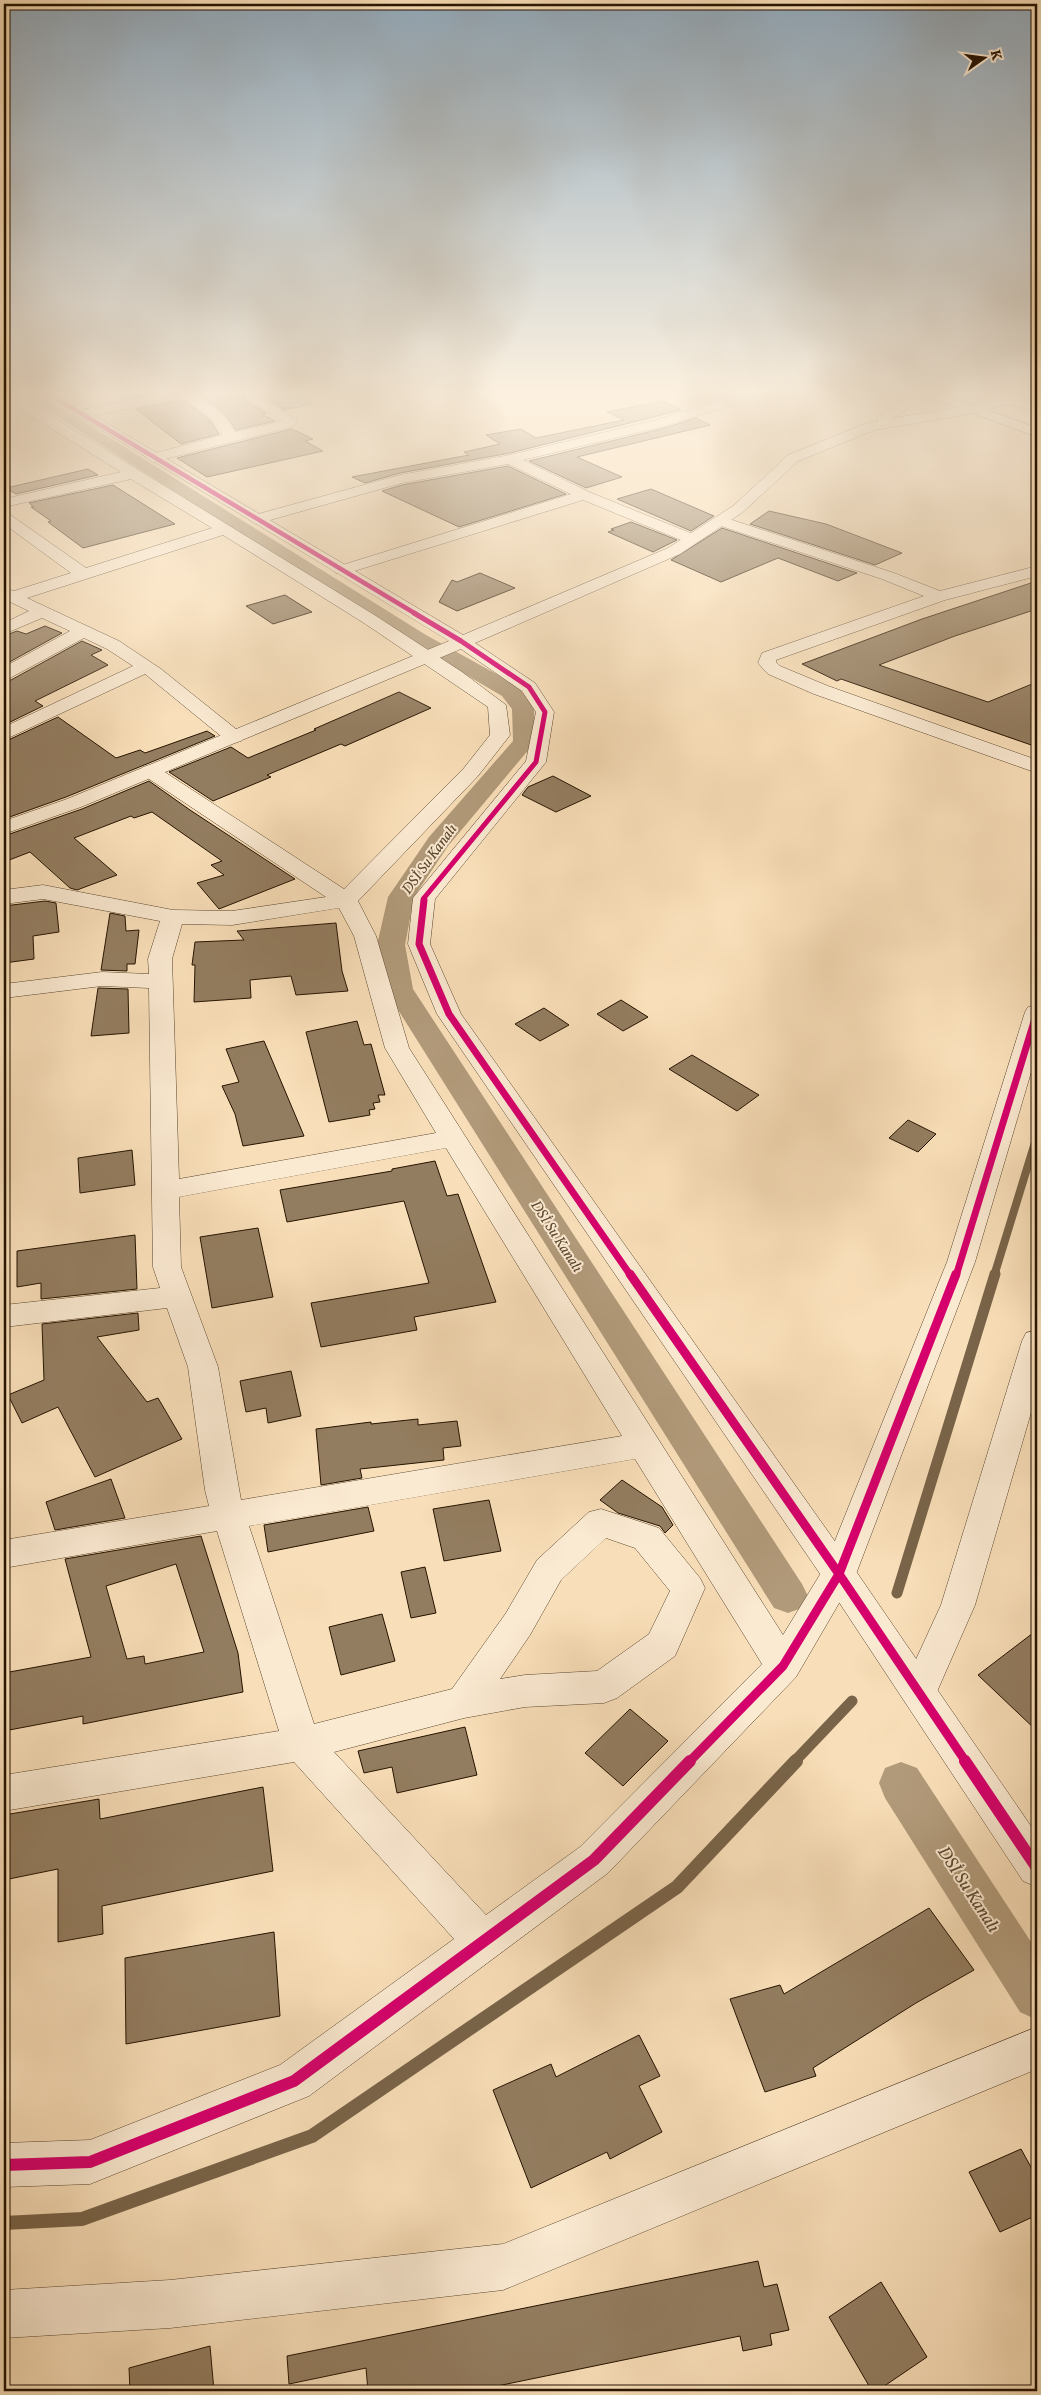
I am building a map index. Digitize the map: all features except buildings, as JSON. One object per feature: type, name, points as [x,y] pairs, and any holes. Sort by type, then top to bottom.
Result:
[{"type":"street","points":[[4,897],[43,892],[173,917],[232,918],[346,900],[471,772],[500,735],[497,705],[428,656],[185,505]]},
{"type":"street","points":[[233,505],[461,641],[529,687],[545,712],[536,762],[424,898],[419,944],[449,1014],[839,1574],[1037,1868]]},
{"type":"street","points":[[256,518],[305,505]]},
{"type":"street","points":[[342,570],[552,505]]},
{"type":"street","points":[[608,505],[692,539]]},
{"type":"street","points":[[4,828],[74,803],[234,737],[674,551],[743,505]]},
{"type":"street","points":[[4,517],[83,574]]},
{"type":"street","points":[[720,520],[888,576],[939,596]]},
{"type":"street","points":[[8,595],[83,574],[224,528]]},
{"type":"street","points":[[1037,571],[939,596],[768,657],[767,663],[774,670],[821,690],[1037,767]]},
{"type":"street","points":[[8,595],[114,645],[146,667],[234,737]]},
{"type":"street","points":[[4,629],[43,612]]},
{"type":"street","points":[[4,674],[84,631]]},
{"type":"street","points":[[4,734],[146,667]]},
{"type":"street","points":[[150,771],[346,900],[366,936],[397,1048],[783,1666]]},
{"type":"street","points":[[173,917],[160,959],[167,1267],[203,1367],[221,1490],[228,1514],[302,1744],[484,1941]]},
{"type":"street","points":[[4,990],[102,978],[161,982]]},
{"type":"street","points":[[4,2165],[90,2162],[294,2081],[594,1860],[783,1666],[839,1574],[961,1262],[1037,1012]]},
{"type":"street","points":[[165,1191],[453,1138]]},
{"type":"street","points":[[4,1316],[177,1296]]},
{"type":"street","points":[[919,1692],[958,1605],[1037,1341]]},
{"type":"street","points":[[4,1554],[228,1514],[644,1445]]},
{"type":"street","points":[[4,1793],[302,1744],[464,1702],[525,1691],[604,1687],[662,1645],[688,1588],[647,1538],[601,1522],[549,1570],[518,1624],[464,1702]]},
{"type":"street","points":[[4,2314],[170,2304],[502,2267],[1034,2048]]},
{"type":"waterway","name":"DSİ Su Kanalı","points":[[206,505],[419,639],[510,691],[523,709],[524,742],[438,842],[401,897],[391,945],[399,989],[788,1596]]},
{"type":"waterway","points":[[994,1276],[1037,1136]]},
{"type":"waterway","points":[[897,1593],[995,1274]]},
{"type":"waterway","points":[[794,1762],[852,1701]]},
{"type":"waterway","points":[[4,2223],[82,2219],[312,2136],[677,1887],[796,1761]]},
{"type":"waterway","name":"DSİ Su Kanalı","points":[[901,1783],[1037,1995]]},
{"type":"cycle path","points":[[234,505],[461,641],[529,687],[545,712],[536,762],[424,898],[419,944],[449,1014],[839,1574],[1037,1868]]},
{"type":"cycle path","points":[[4,2165],[90,2162],[294,2081],[594,1860],[783,1666],[839,1574],[961,1262],[1037,1012]]}]
